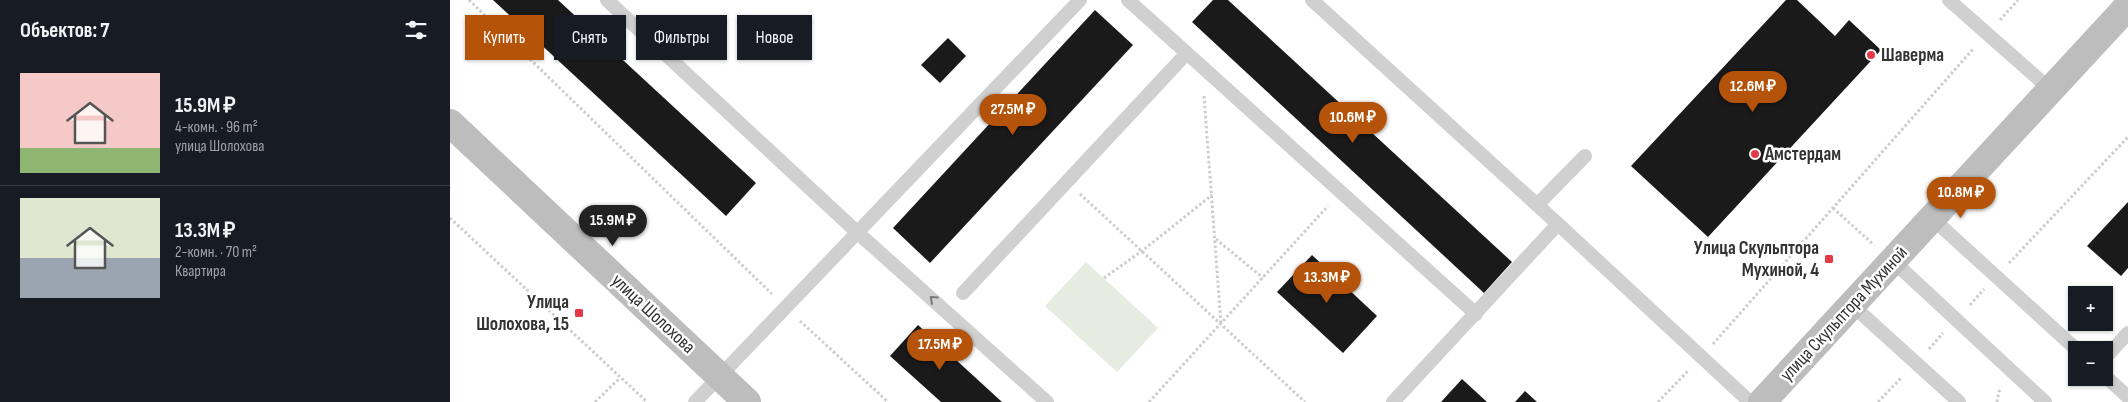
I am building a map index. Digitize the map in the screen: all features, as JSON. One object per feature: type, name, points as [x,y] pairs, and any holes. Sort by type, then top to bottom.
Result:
[{"type":"street","name":"улица Скульптора Мухиной","points":[[1762,402],[2128,6]]},
{"type":"street","name":"улица Шолохова","points":[[450,123],[747,402]]},
{"type":"lane","points":[[607,0],[858,233],[1047,402]]},
{"type":"lane","points":[[695,402],[1080,0]]},
{"type":"lane","points":[[1128,0],[1201,68],[1476,314]]},
{"type":"lane","points":[[1312,0],[1750,402]]},
{"type":"lane","points":[[1949,0],[1988,32],[2051,90]]},
{"type":"lane","points":[[963,293],[1186,54]]},
{"type":"lane","points":[[1537,205],[1585,156]]},
{"type":"lane","points":[[1933,219],[2068,343]]},
{"type":"lane","points":[[1393,402],[1558,224]]},
{"type":"lane","points":[[1894,261],[2044,402]]},
{"type":"lane","points":[[1852,305],[1959,402]]},
{"type":"lane","points":[[2113,349],[2128,333]]},
{"type":"lane","points":[[2113,383],[2128,397]]},
{"type":"path","points":[[469,0],[786,307],[888,402]]},
{"type":"path","points":[[1658,402],[1702,357],[2018,0]]},
{"type":"path","points":[[1201,68],[1216,239],[1221,324]]},
{"type":"path","points":[[1067,181],[1305,402]]},
{"type":"path","points":[[1149,402],[1340,193]]},
{"type":"path","points":[[1104,278],[1142,251],[1212,195]]},
{"type":"path","points":[[1833,208],[1894,261]]},
{"type":"path","points":[[450,218],[647,402]]},
{"type":"path","points":[[1216,239],[1263,278]]},
{"type":"path","points":[[595,402],[620,378]]},
{"type":"shaded area","points":[[1086,262],[1158,328],[1117,372],[1045,306]]},
{"type":"building","points":[[493,0],[558,0],[574,15],[554,15],[554,57],[544,47],[544,15],[509,15]]},
{"type":"building","points":[[1213,0],[1228,0],[1512,262],[1484,293],[1192,22]]},
{"type":"building","points":[[1786,0],[1797,0],[1835,36],[1849,20],[1881,50],[1708,237],[1631,166]]},
{"type":"building","points":[[1095,10],[1133,45],[930,263],[893,228]]},
{"type":"building","points":[[948,38],[966,56],[940,83],[921,65]]},
{"type":"building","points":[[558,60],[623,60],[756,183],[726,216]]},
{"type":"building","points":[[2128,202],[2128,268],[2121,276],[2087,246]]},
{"type":"building","points":[[1312,255],[1377,316],[1343,353],[1277,292]]},
{"type":"building","points":[[918,325],[1002,402],[941,402],[890,356]]},
{"type":"building","points":[[1462,379],[1487,402],[1441,402]]},
{"type":"building","points":[[1525,391],[1537,402],[1515,402]]},
{"type":"place","name":"Шаверма","points":[[1871,55]]},
{"type":"place","name":"Амстердам","points":[[1755,154]]},
{"type":"place","name":"Улица Скульптора Мухиной, 4","points":[[1829,259]]},
{"type":"place","name":"Улица Шолохова, 15","points":[[579,313]]}]
